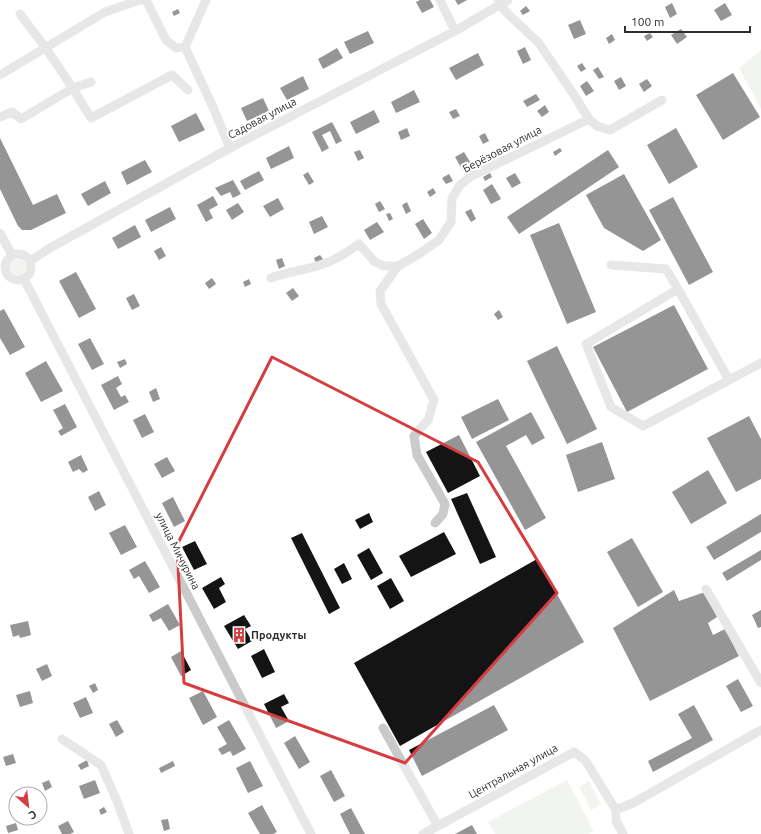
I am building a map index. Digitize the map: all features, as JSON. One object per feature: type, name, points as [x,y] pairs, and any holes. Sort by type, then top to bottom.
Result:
[{"type":"street","points":[[0,75],[105,12],[140,0]]},
{"type":"street","points":[[146,0],[166,40],[176,48],[186,47]]},
{"type":"street","points":[[206,0],[186,47],[230,148]]},
{"type":"street","points":[[440,0],[455,31]]},
{"type":"street","points":[[502,2],[509,15],[538,42],[589,118],[597,126],[610,130],[662,100]]},
{"type":"street","name":"Садовая улица","points":[[30,261],[57,244],[230,148],[455,31],[502,2]]},
{"type":"street","points":[[20,14],[46,48],[91,118],[172,75],[188,90]]},
{"type":"street","points":[[0,117],[12,112],[21,119],[73,88],[91,82]]},
{"type":"street","name":"Берёзовая улица","points":[[398,266],[439,240],[451,222],[452,198],[460,185],[470,177],[589,118]]},
{"type":"street","points":[[0,233],[12,255]]},
{"type":"street","points":[[270,278],[334,260],[359,244],[375,262],[384,266],[398,266]]},
{"type":"street","points":[[22,254],[30,261],[31,271],[24,279],[14,280],[3,275],[5,263],[12,255],[22,254]]},
{"type":"street","points":[[611,265],[666,269],[729,380]]},
{"type":"street","points":[[398,266],[380,291],[381,304],[434,400],[428,420],[414,436],[417,454],[445,504],[443,514],[435,523]]},
{"type":"street","name":"улица Мичурина","points":[[24,279],[311,834]]},
{"type":"street","points":[[678,289],[586,344],[611,407],[643,426],[761,364]]},
{"type":"street","points":[[706,589],[761,683]]},
{"type":"street","points":[[383,728],[438,826]]},
{"type":"street","points":[[623,834],[616,821],[616,810],[635,802],[761,730]]},
{"type":"street","points":[[62,739],[101,765],[117,801],[128,834]]},
{"type":"street","name":"Центральная улица","points":[[423,834],[574,752],[585,760],[616,810]]},
{"type":"highlighted area","points":[[272,357],[478,462],[557,593],[405,763],[184,683],[177,545]]},
{"type":"shaded area","points":[[761,50],[761,109],[739,68]]},
{"type":"shaded area","points":[[15,259],[21,259],[26,264],[24,273],[21,275],[15,275],[10,270],[10,264]]},
{"type":"shaded area","points":[[567,780],[594,831],[589,834],[495,834],[488,822]]},
{"type":"shaded area","points":[[589,781],[601,805],[591,810],[579,787]]},
{"type":"building","points":[[420,0],[430,0],[434,7],[422,13],[416,2]]},
{"type":"building","points":[[455,0],[467,0],[458,5]]},
{"type":"building","points":[[672,3],[677,14],[670,18],[665,7]]},
{"type":"building","points":[[725,3],[732,15],[721,21],[714,10]]},
{"type":"building","points":[[526,6],[530,11],[523,15],[520,11]]},
{"type":"building","points":[[178,9],[180,13],[174,16],[172,12]]},
{"type":"building","points":[[580,20],[586,34],[574,39],[568,25]]},
{"type":"building","points":[[681,29],[687,37],[677,44],[671,35]]},
{"type":"building","points":[[368,31],[374,43],[350,54],[344,42]]},
{"type":"building","points":[[650,33],[653,37],[647,41],[644,36]]},
{"type":"building","points":[[612,34],[615,40],[609,44],[606,38]]},
{"type":"building","points":[[525,47],[531,60],[523,64],[517,51]]},
{"type":"building","points":[[337,48],[343,58],[323,69],[318,59]]},
{"type":"building","points":[[478,53],[484,65],[456,80],[449,68]]},
{"type":"building","points":[[582,63],[586,69],[581,72],[577,66]]},
{"type":"building","points":[[598,67],[604,77],[599,79],[593,70]]},
{"type":"building","points":[[733,73],[760,117],[723,140],[696,95]]},
{"type":"building","points":[[303,76],[309,89],[287,100],[280,88]]},
{"type":"building","points":[[621,77],[626,86],[619,90],[614,81]]},
{"type":"building","points":[[647,79],[652,86],[644,92],[639,84]]},
{"type":"building","points":[[587,81],[594,91],[586,96],[580,86]]},
{"type":"building","points":[[414,90],[420,102],[396,113],[391,102]]},
{"type":"building","points":[[536,94],[540,100],[527,107],[523,101]]},
{"type":"building","points":[[263,98],[269,111],[247,121],[241,108]]},
{"type":"building","points":[[545,105],[549,112],[542,117],[537,111]]},
{"type":"building","points":[[456,109],[460,116],[453,119],[449,112]]},
{"type":"building","points":[[374,110],[380,122],[356,134],[350,122]]},
{"type":"building","points":[[196,113],[205,130],[179,142],[171,126]]},
{"type":"building","points":[[332,122],[342,141],[336,144],[330,131],[322,135],[329,148],[322,152],[312,132]]},
{"type":"building","points":[[407,128],[410,136],[401,140],[398,132]]},
{"type":"building","points":[[676,128],[698,167],[669,184],[647,145]]},
{"type":"building","points":[[485,133],[489,141],[483,144],[479,136]]},
{"type":"building","points":[[0,138],[33,205],[57,194],[66,213],[31,230],[22,230],[18,226],[0,189]]},
{"type":"building","points":[[289,146],[294,158],[271,169],[266,158]]},
{"type":"building","points":[[560,148],[562,151],[555,156],[553,152]]},
{"type":"building","points":[[360,150],[364,158],[358,161],[354,152]]},
{"type":"building","points":[[608,150],[619,167],[519,234],[507,217]]},
{"type":"building","points":[[464,152],[472,165],[463,171],[455,157]]},
{"type":"building","points":[[490,153],[492,159],[485,161],[483,155]]},
{"type":"building","points":[[145,160],[152,172],[127,185],[121,172]]},
{"type":"building","points":[[259,171],[264,180],[245,190],[240,181]]},
{"type":"building","points":[[308,172],[314,182],[309,185],[303,175]]},
{"type":"building","points":[[490,173],[492,177],[485,181],[483,177]]},
{"type":"building","points":[[515,173],[521,183],[512,188],[506,178]]},
{"type":"building","points":[[449,174],[453,181],[446,184],[442,178]]},
{"type":"building","points":[[624,174],[661,240],[643,251],[604,228],[586,195]]},
{"type":"building","points":[[233,180],[241,194],[233,198],[230,192],[221,196],[215,188]]},
{"type":"building","points":[[105,181],[111,193],[88,206],[81,194]]},
{"type":"building","points":[[492,184],[501,199],[491,204],[483,190]]},
{"type":"building","points":[[433,188],[436,193],[430,197],[427,192]]},
{"type":"building","points":[[213,196],[218,205],[209,210],[213,218],[206,222],[197,205]]},
{"type":"building","points":[[673,197],[713,272],[689,285],[649,210]]},
{"type":"building","points":[[278,198],[284,209],[270,217],[263,206]]},
{"type":"building","points":[[380,201],[385,209],[379,212],[375,204]]},
{"type":"building","points":[[407,202],[411,211],[406,214],[402,205]]},
{"type":"building","points":[[238,203],[244,212],[232,220],[226,210]]},
{"type":"building","points":[[170,207],[176,219],[151,232],[145,220]]},
{"type":"building","points":[[471,209],[476,219],[471,222],[465,212]]},
{"type":"building","points":[[390,213],[393,219],[389,221],[386,214]]},
{"type":"building","points":[[322,216],[328,227],[314,234],[309,222]]},
{"type":"building","points":[[423,219],[432,233],[424,239],[415,224]]},
{"type":"building","points":[[377,222],[384,232],[370,240],[364,230]]},
{"type":"building","points":[[559,223],[596,312],[567,324],[530,235]]},
{"type":"building","points":[[135,225],[141,237],[118,249],[112,238]]},
{"type":"building","points":[[161,247],[166,256],[159,260],[154,251]]},
{"type":"building","points":[[320,255],[323,259],[316,263],[314,258]]},
{"type":"building","points":[[282,258],[285,266],[279,269],[276,260]]},
{"type":"building","points":[[76,272],[96,309],[79,318],[59,281]]},
{"type":"building","points":[[212,278],[216,284],[209,289],[205,283]]},
{"type":"building","points":[[249,279],[251,284],[245,287],[243,282]]},
{"type":"building","points":[[293,288],[299,296],[292,301],[286,293]]},
{"type":"building","points":[[134,294],[140,306],[132,310],[126,298]]},
{"type":"building","points":[[674,305],[708,369],[627,412],[593,347]]},
{"type":"building","points":[[4,309],[25,347],[10,355],[0,338],[0,311]]},
{"type":"building","points":[[499,310],[503,317],[498,320],[494,314]]},
{"type":"building","points":[[90,338],[104,364],[92,370],[78,344]]},
{"type":"building","points":[[557,346],[597,429],[567,444],[527,361]]},
{"type":"building","points":[[125,359],[127,364],[120,368],[117,362]]},
{"type":"building","points":[[46,361],[63,391],[41,402],[25,373]]},
{"type":"building","points":[[118,376],[122,384],[116,388],[121,397],[125,395],[129,402],[114,410],[101,385]]},
{"type":"building","points":[[156,388],[160,399],[153,402],[149,392]]},
{"type":"building","points":[[498,399],[509,420],[472,439],[461,417]]},
{"type":"building","points":[[65,404],[77,427],[61,436],[58,431],[63,428],[53,410]]},
{"type":"building","points":[[531,412],[545,438],[532,445],[526,435],[506,446],[546,518],[525,530],[476,442]]},
{"type":"building","points":[[145,414],[154,432],[142,438],[133,420]]},
{"type":"building","points":[[749,416],[761,439],[761,479],[736,492],[707,438]]},
{"type":"building","points":[[459,435],[480,476],[448,493],[426,452]]},
{"type":"building","points":[[602,442],[615,479],[578,492],[566,455]]},
{"type":"building","points":[[81,455],[88,470],[83,473],[79,469],[73,472],[68,462]]},
{"type":"building","points":[[167,457],[175,471],[162,478],[154,464]]},
{"type":"building","points":[[708,470],[727,503],[691,524],[672,492]]},
{"type":"building","points":[[99,491],[106,505],[95,511],[88,497]]},
{"type":"building","points":[[467,493],[496,557],[480,564],[451,499]]},
{"type":"building","points":[[173,497],[185,521],[174,527],[162,503]]},
{"type":"building","points":[[369,513],[373,522],[360,529],[355,520]]},
{"type":"building","points":[[761,514],[761,532],[714,560],[706,547]]},
{"type":"building","points":[[125,525],[137,547],[121,555],[109,533]]},
{"type":"building","points":[[444,532],[456,554],[411,577],[399,556]]},
{"type":"building","points":[[302,533],[340,608],[329,614],[291,538]]},
{"type":"building","points":[[632,538],[663,592],[638,607],[607,552]]},
{"type":"building","points":[[195,541],[207,564],[194,570],[182,547]]},
{"type":"building","points":[[369,548],[383,573],[371,580],[357,555]]},
{"type":"building","points":[[761,550],[761,560],[727,581],[722,573]]},
{"type":"building","points":[[537,559],[584,642],[400,746],[354,663]]},
{"type":"building","points":[[145,561],[160,587],[149,593],[139,576],[134,579],[129,570]]},
{"type":"building","points":[[344,563],[352,579],[342,584],[334,569]]},
{"type":"building","points":[[221,577],[225,584],[219,588],[226,602],[214,609],[202,588]]},
{"type":"building","points":[[391,578],[404,601],[390,609],[377,586]]},
{"type":"building","points":[[674,590],[679,601],[705,592],[717,617],[708,623],[713,635],[725,629],[739,656],[650,701],[613,628]]},
{"type":"building","points":[[168,604],[180,625],[169,631],[161,618],[153,622],[149,615]]},
{"type":"building","points":[[761,610],[761,627],[758,628],[752,615]]},
{"type":"building","name":"Продукты","points":[[244,615],[251,626],[245,629],[252,641],[238,649],[224,626]]},
{"type":"building","points":[[28,621],[31,635],[20,638],[19,635],[13,637],[10,625]]},
{"type":"building","points":[[264,649],[275,672],[262,678],[251,656]]},
{"type":"building","points":[[181,651],[191,670],[181,676],[171,657]]},
{"type":"building","points":[[47,664],[52,676],[42,681],[36,669]]},
{"type":"building","points":[[738,679],[753,706],[741,712],[726,686]]},
{"type":"building","points":[[95,683],[98,690],[93,693],[89,686]]},
{"type":"building","points":[[30,691],[33,703],[20,707],[16,695]]},
{"type":"building","points":[[203,691],[217,717],[203,725],[189,698]]},
{"type":"building","points":[[284,694],[289,703],[281,707],[289,721],[276,728],[264,704]]},
{"type":"building","points":[[86,697],[93,713],[80,718],[73,703]]},
{"type":"building","points":[[494,705],[508,730],[422,776],[409,750]]},
{"type":"building","points":[[694,705],[713,740],[653,772],[648,761],[692,738],[678,714]]},
{"type":"building","points":[[117,720],[124,732],[116,737],[109,724]]},
{"type":"building","points":[[229,720],[246,749],[233,756],[230,751],[222,755],[218,749],[227,744],[217,727]]},
{"type":"building","points":[[295,736],[310,762],[299,769],[284,743]]},
{"type":"building","points":[[13,754],[16,763],[6,766],[3,757]]},
{"type":"building","points":[[87,760],[89,766],[81,770],[78,765]]},
{"type":"building","points":[[173,761],[175,766],[161,773],[159,768]]},
{"type":"building","points":[[250,761],[263,786],[248,793],[236,768]]},
{"type":"building","points":[[331,770],[345,796],[334,802],[320,776]]},
{"type":"building","points":[[49,780],[52,787],[48,789],[48,786],[43,786],[42,783]]},
{"type":"building","points":[[95,780],[100,793],[84,799],[79,786]]},
{"type":"building","points":[[262,805],[277,832],[273,834],[260,834],[248,813]]},
{"type":"building","points":[[104,807],[107,812],[101,815],[99,810]]},
{"type":"building","points":[[351,808],[365,834],[350,834],[340,814]]},
{"type":"building","points":[[168,819],[170,829],[164,831],[161,820]]},
{"type":"building","points":[[68,821],[74,832],[70,834],[62,834],[58,826]]},
{"type":"building","points":[[472,825],[477,834],[455,834]]},
{"type":"building","points":[[6,826],[17,826],[18,830],[8,833]]},
{"type":"place","name":"Продукты","points":[[239,635]]}]
